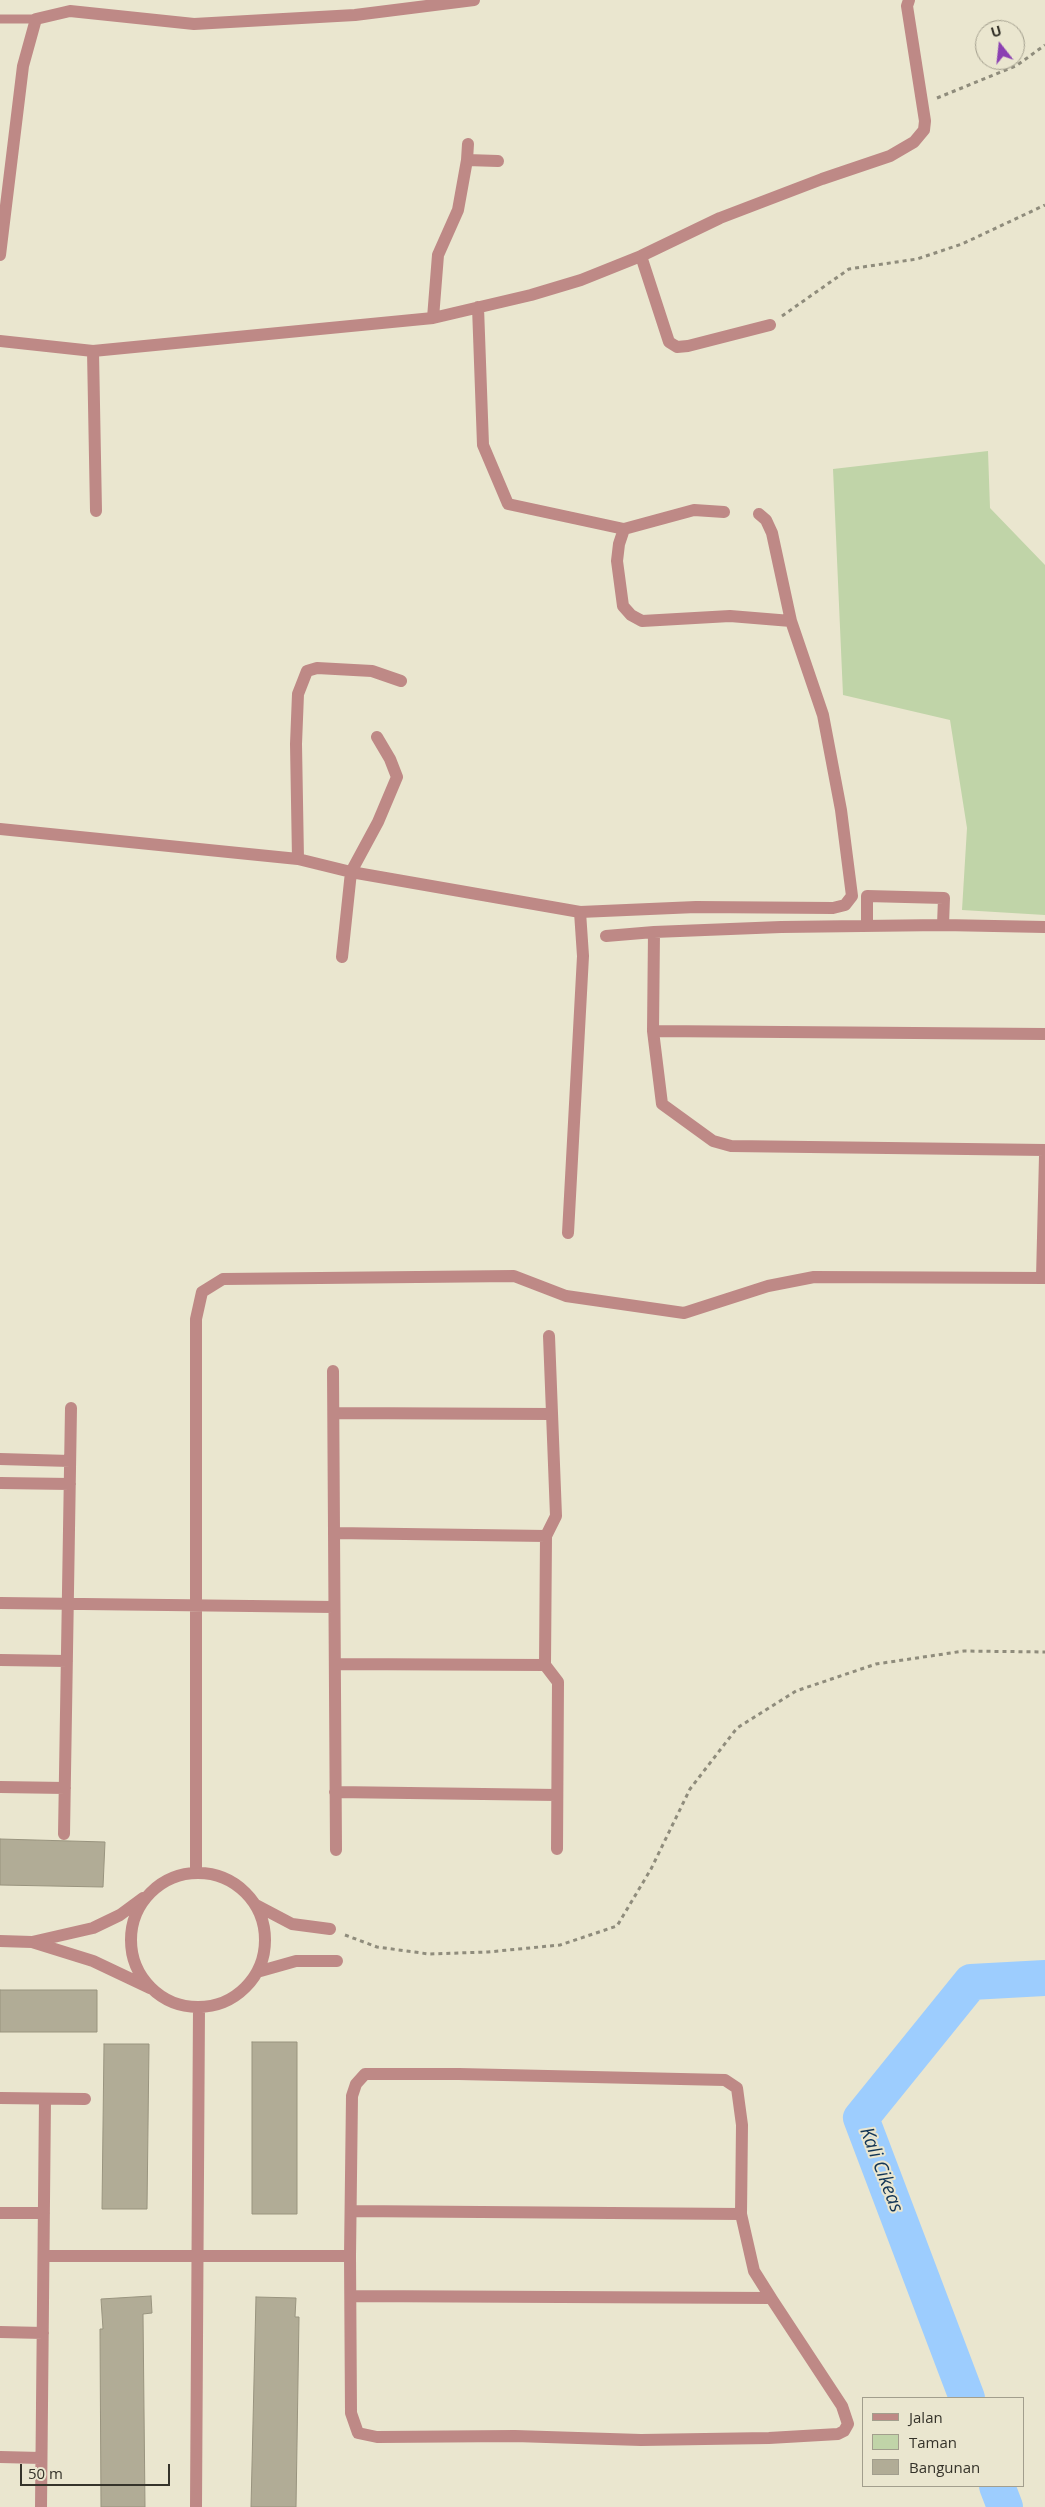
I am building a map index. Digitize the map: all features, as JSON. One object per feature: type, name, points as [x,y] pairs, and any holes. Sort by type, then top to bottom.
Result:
[{"type":"street","points":[[0,255],[23,66],[36,19],[70,11],[203,23],[355,15],[474,0]]},
{"type":"street","points":[[0,341],[93,351],[433,318],[581,280],[641,256],[720,218],[904,150],[914,142],[924,130],[923,104],[907,6],[909,0]]},
{"type":"street","points":[[433,318],[438,255],[458,210],[468,144]]},
{"type":"street","points":[[467,160],[498,161]]},
{"type":"street","points":[[641,256],[669,342],[676,346],[688,346],[770,324]]},
{"type":"street","points":[[478,307],[483,445],[508,504],[624,529],[694,510],[724,512]]},
{"type":"street","points":[[93,351],[96,511]]},
{"type":"street","points":[[0,828],[298,859],[351,872],[580,912],[696,907],[833,908],[845,905],[852,896],[841,810],[823,715],[791,621],[772,533],[766,520],[759,514]]},
{"type":"street","points":[[624,529],[619,544],[617,560],[623,606],[642,621],[730,616],[791,621]]},
{"type":"street","points":[[298,859],[296,744],[298,694],[307,672],[317,668],[372,671],[401,681]]},
{"type":"street","points":[[342,957],[351,872],[378,822],[397,777],[390,759],[377,737]]},
{"type":"street","points":[[866,926],[867,896],[944,898],[943,925]]},
{"type":"street","points":[[568,1233],[583,956],[580,912]]},
{"type":"street","points":[[606,936],[654,932],[866,926],[1045,927]]},
{"type":"street","points":[[654,932],[654,1030],[662,1104],[672,1114],[712,1142],[731,1146],[1045,1150]]},
{"type":"street","points":[[654,1030],[1045,1034]]},
{"type":"street","points":[[196,1873],[196,1319],[202,1292],[222,1278],[514,1276],[566,1296],[684,1313],[768,1286],[814,1277],[1044,1278],[1045,1156]]},
{"type":"street","points":[[549,1336],[556,1516],[546,1536],[545,1665],[558,1682],[556,1849]]},
{"type":"street","points":[[333,1371],[336,1850]]},
{"type":"street","points":[[64,1834],[71,1408]]},
{"type":"street","points":[[334,1413],[552,1414]]},
{"type":"street","points":[[0,1460],[70,1461]]},
{"type":"street","points":[[0,1483],[70,1484]]},
{"type":"street","points":[[334,1533],[546,1536]]},
{"type":"street","points":[[0,1603],[334,1607]]},
{"type":"street","points":[[0,1660],[67,1661]]},
{"type":"street","points":[[335,1664],[545,1665]]},
{"type":"street","points":[[0,1787],[64,1788]]},
{"type":"street","points":[[335,1792],[557,1795]]},
{"type":"street","points":[[0,1942],[32,1942],[93,1928],[120,1914],[170,1878],[196,1873],[220,1876],[240,1887],[256,1904],[292,1924],[330,1929]]},
{"type":"street","points":[[149,1894],[135,1916],[131,1941],[136,1967],[151,1988]]},
{"type":"street","points":[[32,1942],[93,1961],[151,1988],[173,2002],[199,2007],[222,2002],[242,1990],[257,1972],[265,1950],[265,1942],[264,1926],[256,1904]]},
{"type":"street","points":[[257,1972],[296,1961],[337,1961]]},
{"type":"street","points":[[196,2507],[196,2255],[199,2007]]},
{"type":"street","points":[[371,2074],[459,2074],[725,2080],[737,2088],[741,2104],[743,2167],[741,2214],[754,2271],[842,2406],[848,2424],[844,2431],[838,2434],[769,2438],[641,2440],[515,2436],[368,2437],[356,2430],[351,2413],[350,2256],[352,2096],[358,2079],[371,2074]]},
{"type":"street","points":[[0,2098],[85,2099]]},
{"type":"street","points":[[41,2507],[45,2099]]},
{"type":"street","points":[[351,2211],[741,2214]]},
{"type":"street","points":[[0,2213],[44,2213]]},
{"type":"street","points":[[44,2256],[350,2256]]},
{"type":"street","points":[[351,2296],[771,2298]]},
{"type":"street","points":[[0,2332],[43,2333]]},
{"type":"street","points":[[0,2457],[41,2458]]},
{"type":"lane","points":[[0,19],[36,19]]},
{"type":"path","points":[[923,104],[1016,66],[1045,45]]},
{"type":"path","points":[[770,324],[849,269],[917,259],[962,244],[1045,205]]},
{"type":"path","points":[[330,1929],[377,1947],[429,1954],[488,1952],[560,1945],[617,1926],[651,1868],[690,1789],[737,1728],[796,1692],[876,1664],[964,1651],[1045,1652]]},
{"type":"green space","points":[[988,451],[990,508],[1045,565],[1045,915],[962,910],[967,828],[950,720],[843,695],[833,469]]},
{"type":"building","points":[[0,1839],[105,1842],[103,1887],[0,1885]]},
{"type":"building","points":[[0,1990],[97,1990],[97,2032],[0,2032]]},
{"type":"building","points":[[252,2042],[297,2042],[297,2214],[252,2214]]},
{"type":"building","points":[[104,2044],[149,2044],[147,2209],[102,2209]]},
{"type":"building","points":[[151,2296],[152,2313],[143,2314],[145,2507],[101,2507],[100,2329],[103,2329],[101,2299]]},
{"type":"building","points":[[256,2297],[296,2298],[295,2317],[299,2317],[296,2507],[251,2507]]},
{"type":"waterway","name":"Kali Cikeas","points":[[967,2397],[861,2118],[971,1982],[1045,1978]]},
{"type":"waterway","name":"Kali Cikeas","points":[[997,2487],[1005,2507]]}]
